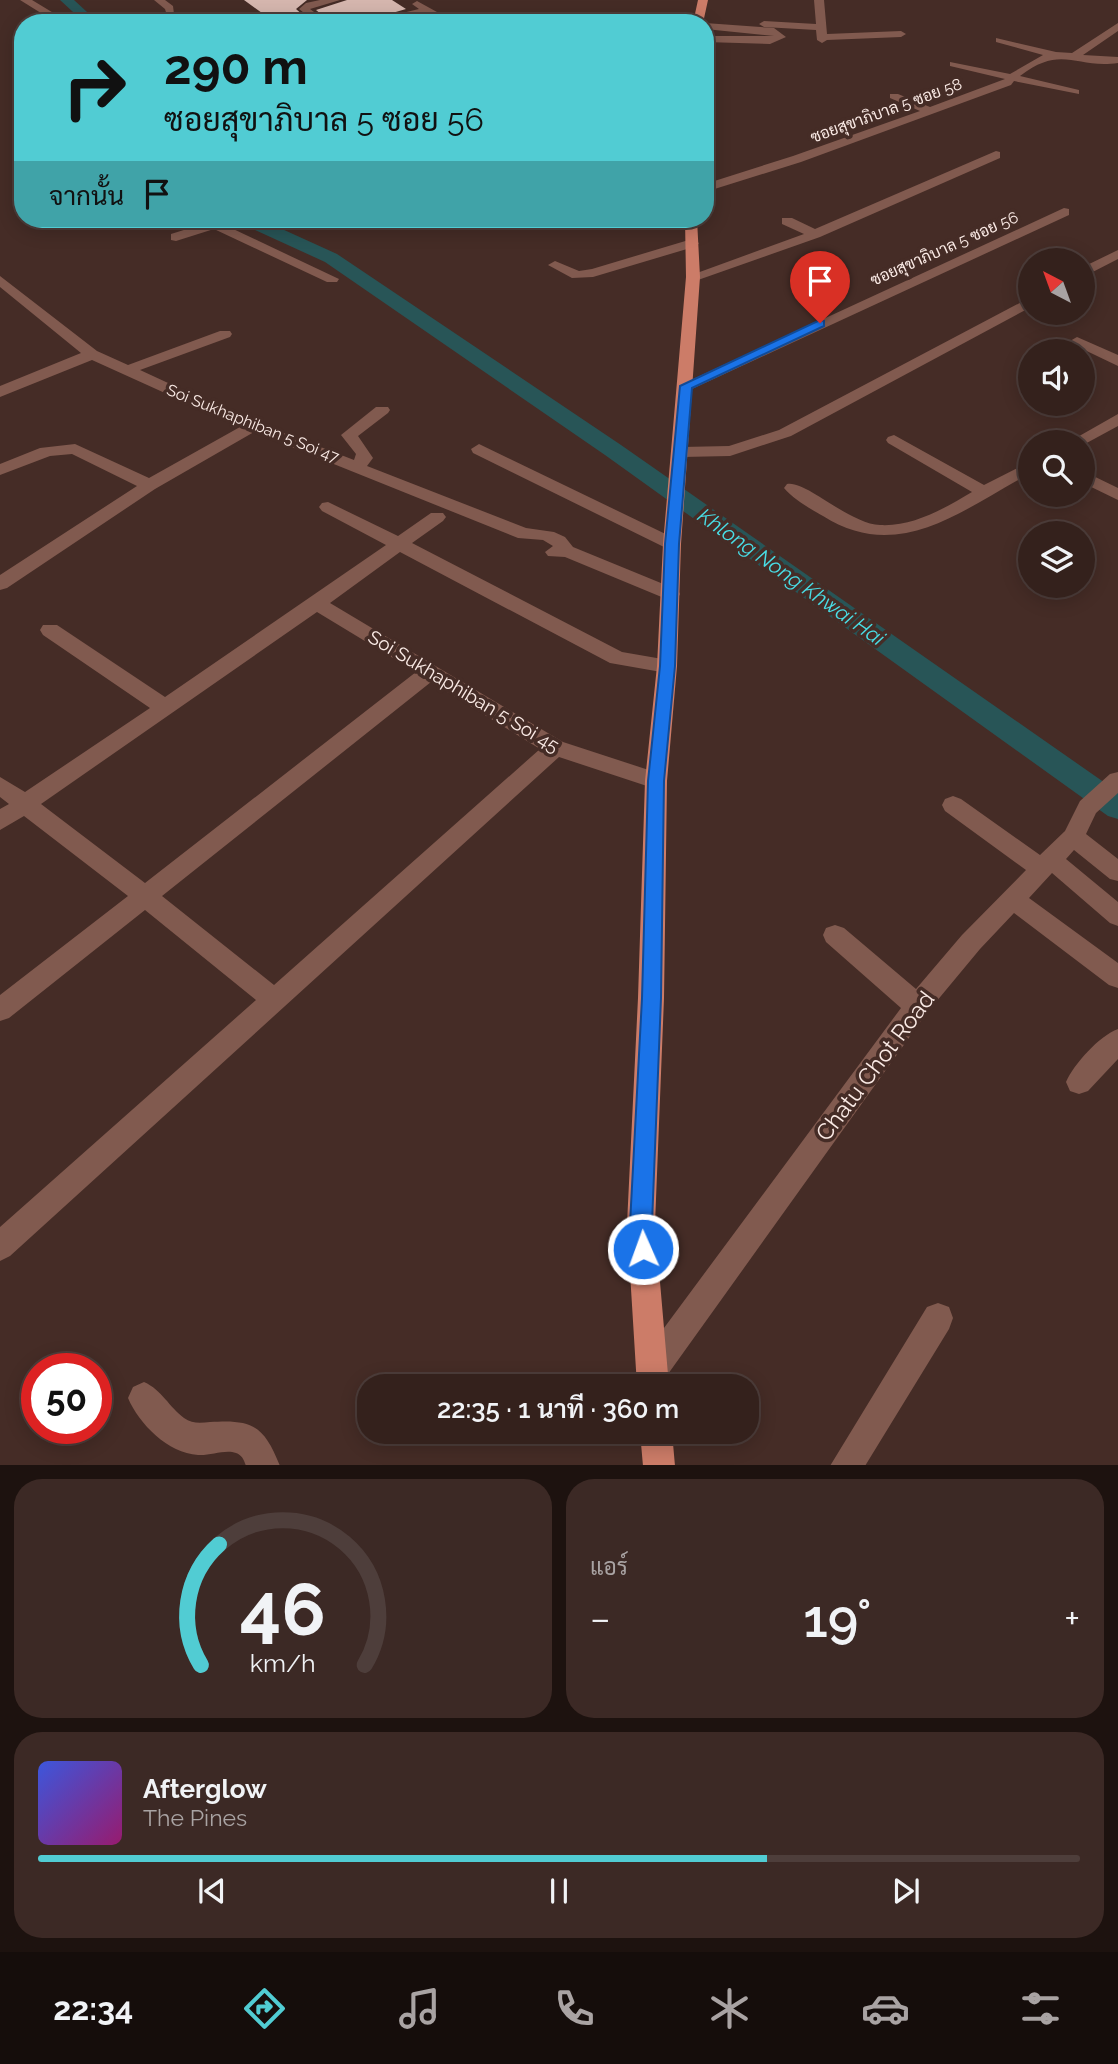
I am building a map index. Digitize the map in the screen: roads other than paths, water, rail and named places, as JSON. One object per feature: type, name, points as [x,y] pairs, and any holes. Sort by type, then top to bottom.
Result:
[{"type":"main road","points":[[652,1374],[641,1224],[651,998],[656,781],[667,666],[672,544],[682,452],[693,277],[691,228]]},
{"type":"main road","points":[[657,1444],[659,1465]]},
{"type":"street","points":[[25,0],[49,14]]},
{"type":"street","points":[[159,0],[170,8],[171,14]]},
{"type":"street","points":[[311,14],[304,9],[309,5],[335,0]]},
{"type":"street","points":[[410,0],[436,14]]},
{"type":"street","points":[[819,0],[822,50]]},
{"type":"street","points":[[409,14],[428,10]]},
{"type":"street","points":[[714,24],[821,32],[901,34]]},
{"type":"street","points":[[714,25],[774,31],[781,37],[770,41],[714,39]]},
{"type":"street","points":[[1071,57],[1092,46],[1118,26]]},
{"type":"street","points":[[727,27],[727,40]]},
{"type":"street","points":[[1000,40],[1055,55],[1100,62],[1118,60]]},
{"type":"street","points":[[1092,46],[1118,49]]},
{"type":"street","name":"ซอยสุขาภิบาล 5 ซอย 58","points":[[714,184],[1007,83],[1011,77],[1055,55]]},
{"type":"street","points":[[954,64],[1075,92]]},
{"type":"street","points":[[894,96],[930,111]]},
{"type":"street","points":[[693,277],[729,267],[815,234],[996,155]]},
{"type":"street","name":"ซอยสุขาภิบาล 5 ซอย 56","points":[[686,386],[1064,212]]},
{"type":"street","points":[[787,221],[815,234]]},
{"type":"street","points":[[176,237],[195,228]]},
{"type":"street","points":[[221,228],[332,279]]},
{"type":"street","points":[[555,265],[578,275],[593,273],[692,243]]},
{"type":"street","points":[[1096,266],[1118,254]]},
{"type":"street","name":"Soi Sukhaphiban 5 Soi 47","points":[[0,280],[93,354],[253,426],[524,534],[531,543],[551,552],[567,551],[671,594]]},
{"type":"street","points":[[682,452],[730,451],[785,433],[1018,308]]},
{"type":"street","points":[[130,369],[225,334]]},
{"type":"street","points":[[1095,350],[1118,361]]},
{"type":"street","points":[[0,392],[93,354]]},
{"type":"street","points":[[358,466],[365,458],[364,453],[349,435],[382,410]]},
{"type":"street","points":[[1095,432],[1118,419]]},
{"type":"street","points":[[0,584],[149,485],[253,426]]},
{"type":"street","points":[[894,440],[984,492]]},
{"type":"street","points":[[0,470],[62,447],[75,449],[149,485]]},
{"type":"street","points":[[479,449],[672,544]]},
{"type":"street","points":[[793,488],[847,523],[875,530],[925,523],[1018,473]]},
{"type":"street","points":[[1095,483],[1118,495]]},
{"type":"street","points":[[328,507],[617,658],[667,666]]},
{"type":"street","points":[[0,821],[317,603],[436,517]]},
{"type":"street","name":"Soi Sukhaphiban 5 Soi 45","points":[[317,603],[555,748],[656,781]]},
{"type":"street","points":[[50,631],[164,707]]},
{"type":"street","points":[[0,1010],[430,672]]},
{"type":"street","points":[[0,1245],[555,748]]},
{"type":"street","name":"Chatu Chot Road","points":[[655,1374],[917,1006],[1045,863],[1073,837],[1088,807],[1117,781]]},
{"type":"street","points":[[0,785],[145,896],[274,1000]]},
{"type":"street","points":[[953,805],[1045,863],[1118,916]]},
{"type":"street","points":[[1073,837],[1118,872]]},
{"type":"street","points":[[1012,899],[1118,977]]},
{"type":"street","points":[[835,935],[917,1006]]},
{"type":"street","points":[[1079,1083],[1118,1041]]},
{"type":"street","points":[[846,1465],[938,1318]]},
{"type":"street","points":[[144,1398],[174,1431],[196,1439],[237,1436],[253,1445],[264,1465]]},
{"type":"waterway","name":"Khlong Nong Khwai Hai","points":[[66,0],[82,14]]},
{"type":"waterway","name":"Khlong Nong Khwai Hai","points":[[266,228],[331,258],[613,450],[1118,808]]}]
